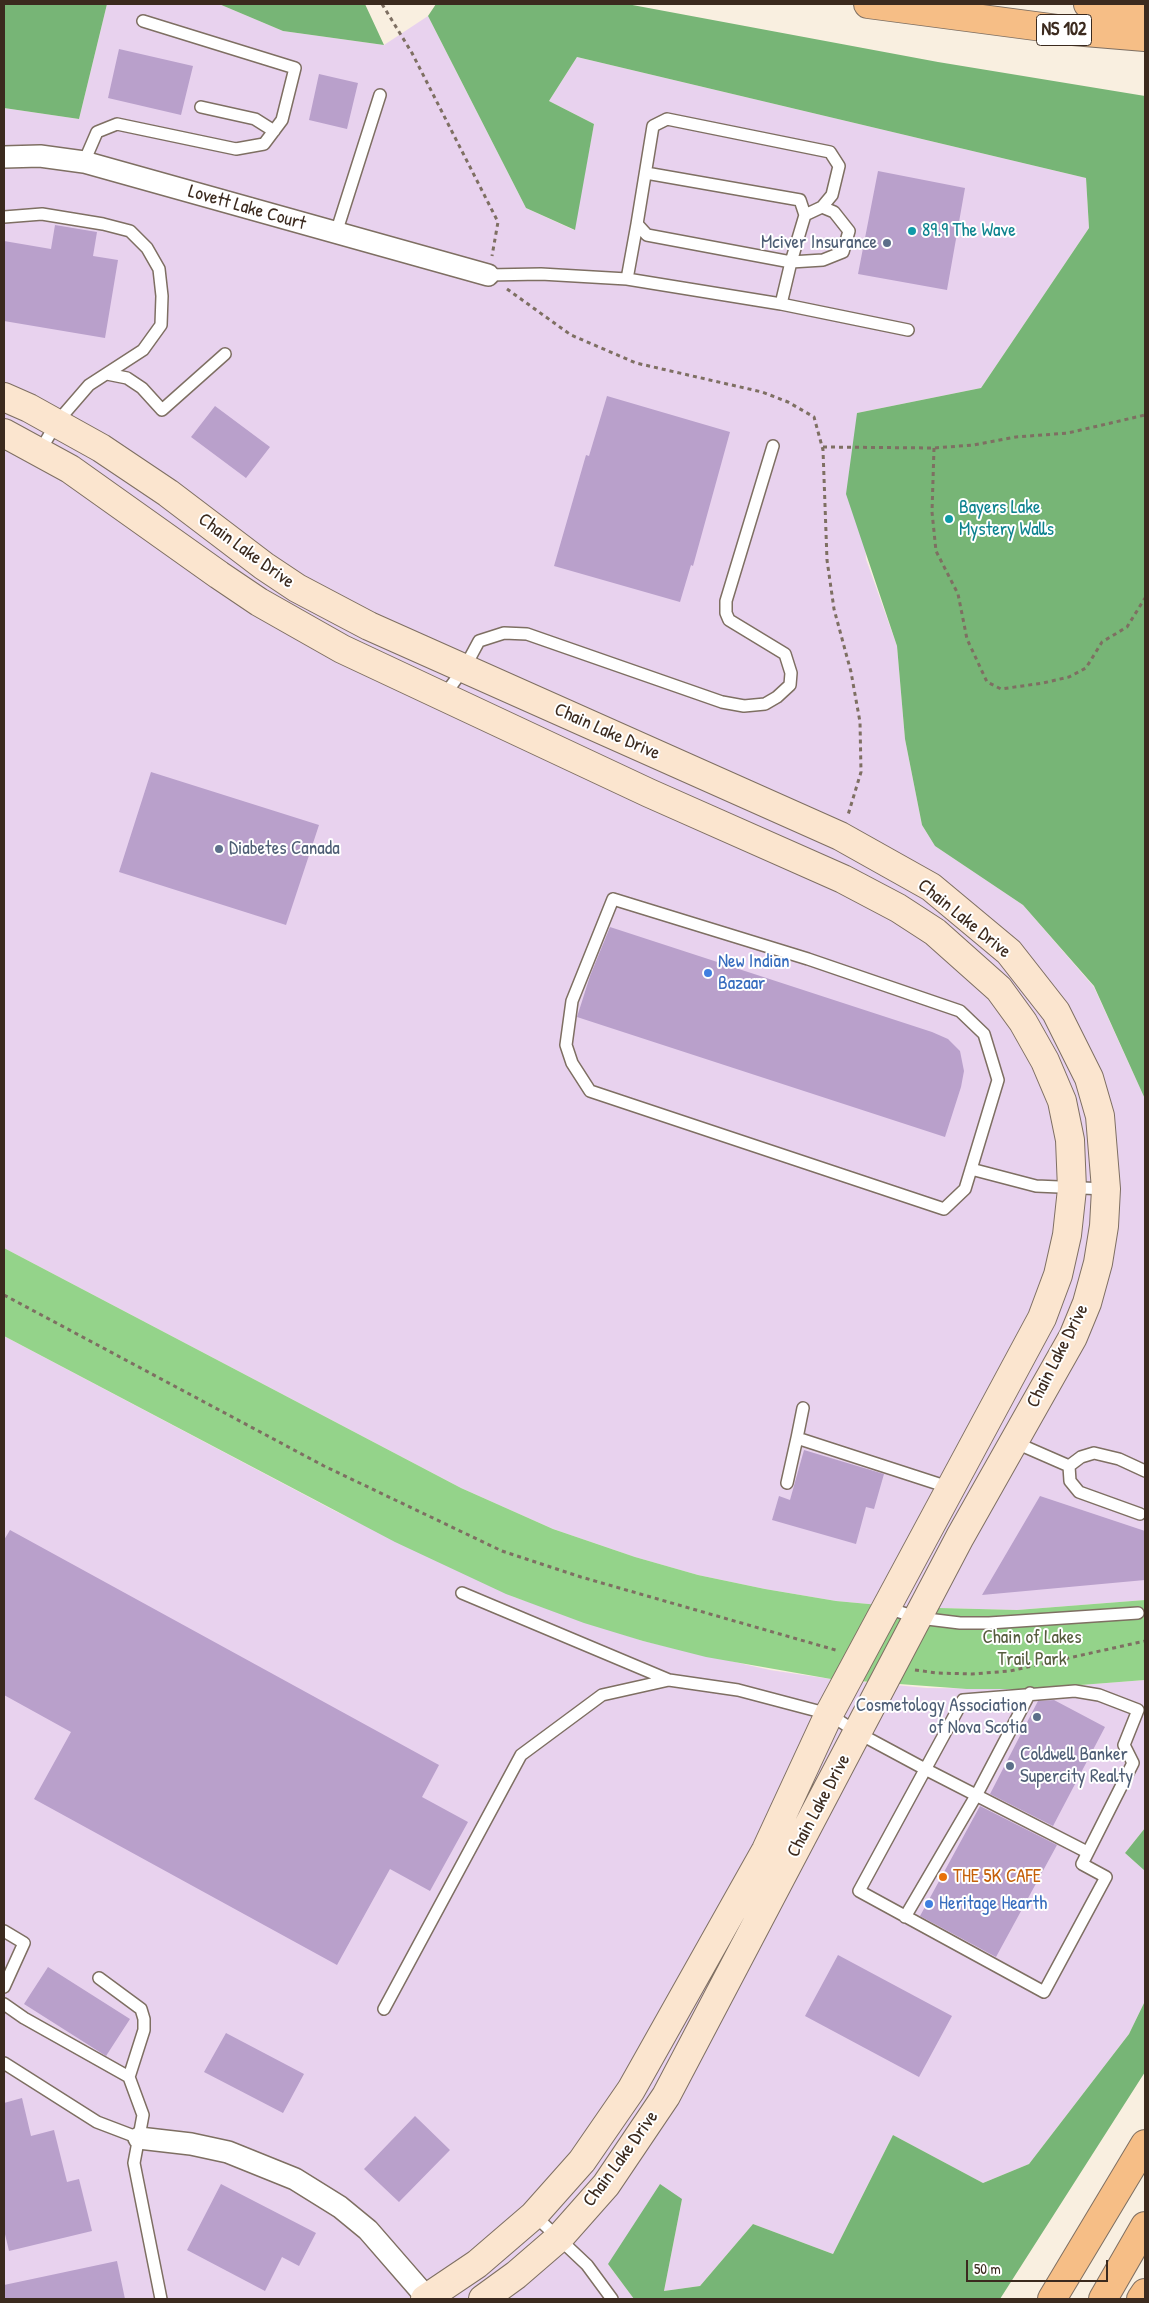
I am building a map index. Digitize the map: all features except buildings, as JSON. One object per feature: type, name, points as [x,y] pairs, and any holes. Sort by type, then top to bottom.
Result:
[{"type":"highway","name":"NS 102","points":[[868,4],[1072,31],[1145,37]]},
{"type":"highway","name":"NS 102","points":[[1088,4],[1145,9]]},
{"type":"highway","points":[[983,18],[1145,56]]},
{"type":"highway","points":[[1052,2299],[1145,2144]]},
{"type":"highway","points":[[1102,2299],[1145,2226]]},
{"type":"highway","points":[[1142,2299],[1145,2293]]},
{"type":"street","name":"Lovett Lake Court","points":[[4,157],[40,156],[84,162],[488,275]]},
{"type":"street","name":"Chain Lake Drive","points":[[4,397],[57,422],[101,448],[168,493],[243,551],[297,588],[369,626],[840,836],[930,887],[1009,952],[1056,1012],[1089,1078],[1100,1116],[1106,1189],[1098,1263],[1086,1303],[1073,1336],[960,1537],[666,2096],[606,2185],[560,2237],[516,2275],[484,2299]]},
{"type":"street","name":"Chain Lake Drive","points":[[4,433],[40,450],[107,493],[259,602],[342,649],[649,793],[843,879],[898,908],[935,932],[999,989],[1023,1022],[1045,1060],[1062,1101],[1070,1140],[1072,1189],[1067,1236],[1058,1275],[1042,1318],[829,1714],[766,1850],[631,2090],[582,2161],[534,2215],[477,2264],[427,2299]]},
{"type":"street","points":[[139,2138],[191,2144],[228,2152],[295,2179],[333,2202],[368,2230],[427,2299]]},
{"type":"lane","points":[[84,162],[97,132],[117,124],[236,149],[264,144],[282,120],[295,68],[143,21]]},
{"type":"lane","points":[[336,234],[380,95]]},
{"type":"lane","points":[[201,107],[255,119],[274,131]]},
{"type":"lane","points":[[627,280],[653,126],[667,119],[830,152],[839,166],[832,195],[822,207],[805,216]]},
{"type":"lane","points":[[646,173],[800,200],[805,216],[781,304]]},
{"type":"lane","points":[[637,224],[647,235],[791,262],[823,260],[843,252],[849,231],[834,212],[822,207]]},
{"type":"lane","points":[[4,217],[42,214],[103,224],[130,231],[147,248],[159,269],[162,296],[161,325],[143,350],[89,385],[57,422],[40,450]]},
{"type":"lane","points":[[488,275],[541,274],[627,280],[781,304],[908,330]]},
{"type":"lane","points":[[107,374],[128,378],[142,388],[162,410],[225,354]]},
{"type":"lane","points":[[444,697],[465,668],[479,641],[504,633],[527,634],[722,702],[744,706],[765,704],[777,697],[790,685],[791,672],[785,654],[729,620],[726,613],[726,602],[773,446]]},
{"type":"lane","points":[[613,899],[808,959],[960,1012],[984,1034],[998,1080],[971,1169],[965,1189],[944,1209],[590,1091],[572,1063],[566,1045],[572,1001],[613,899]]},
{"type":"lane","points":[[971,1169],[1036,1186],[1106,1189]]},
{"type":"lane","points":[[787,1483],[803,1408]]},
{"type":"lane","points":[[797,1438],[950,1488]]},
{"type":"lane","points":[[1014,1442],[1068,1466]]},
{"type":"lane","points":[[1068,1466],[1081,1457],[1094,1454],[1119,1459],[1145,1471]]},
{"type":"lane","points":[[1068,1466],[1070,1481],[1079,1492],[1140,1514]]},
{"type":"lane","points":[[930,1525],[960,1537]]},
{"type":"lane","points":[[462,1593],[669,1680],[738,1690],[829,1714],[858,1733],[925,1769],[1087,1852]]},
{"type":"lane","points":[[887,1608],[919,1618],[989,1623],[1138,1613]]},
{"type":"lane","points":[[384,2009],[521,1755],[602,1695],[669,1680]]},
{"type":"lane","points":[[1075,1691],[1098,1695],[1138,1710],[1124,1744],[1133,1763],[1082,1864],[1106,1877],[1044,1992],[859,1891],[964,1700],[1030,1693],[1075,1691]]},
{"type":"lane","points":[[905,1917],[977,1794],[1030,1693]]},
{"type":"lane","points":[[4,1931],[24,1944],[4,1987]]},
{"type":"lane","points":[[99,1978],[141,2009],[144,2019],[144,2030],[129,2077]]},
{"type":"lane","points":[[4,2004],[24,2018],[129,2077],[144,2115],[134,2164],[161,2299]]},
{"type":"lane","points":[[4,2063],[97,2122],[139,2138]]},
{"type":"lane","points":[[534,2215],[560,2237],[586,2265],[612,2299]]},
{"type":"path","points":[[382,4],[412,53],[498,222],[488,275]]},
{"type":"path","points":[[823,447],[934,448],[973,445],[1016,437],[1068,433],[1145,415]]},
{"type":"path","points":[[934,448],[932,512],[936,551],[958,594],[967,639],[988,682],[1001,689],[1018,687],[1069,677],[1086,668],[1102,642],[1127,627],[1145,598]]},
{"type":"path","points":[[4,1295],[324,1466],[502,1551],[581,1577],[859,1657]]},
{"type":"path","points":[[893,1666],[937,1673],[972,1674],[1010,1671],[1145,1641]]},
{"type":"shaded area","points":[[107,4],[219,4],[283,31],[384,45],[428,16],[526,208],[574,230],[594,124],[549,101],[577,57],[1086,178],[1089,228],[981,388],[857,413],[866,559],[897,646],[905,739],[922,825],[935,846],[1023,905],[1094,987],[1145,1099],[1145,1600],[1017,1610],[901,1607],[836,1601],[765,1589],[698,1575],[635,1557],[553,1529],[461,1488],[4,1248],[4,108],[79,119]]},
{"type":"shaded area","points":[[4,1336],[337,1512],[514,1597],[643,1641],[770,1670],[831,1679],[927,1688],[1029,1689],[1145,1680],[1145,1828],[1125,1853],[1145,1871],[1145,2001],[1129,2034],[1029,2164],[983,2183],[893,2135],[833,2254],[753,2224],[700,2286],[664,2291],[682,2199],[608,2264],[634,2299],[4,2299]]},
{"type":"green space","points":[[4,4],[107,4],[79,119],[4,108]]},
{"type":"green space","points":[[219,4],[365,4],[384,45],[283,31]]},
{"type":"green space","points":[[436,4],[627,4],[938,62],[1145,96],[1145,1099],[1094,986],[1023,905],[935,846],[922,825],[905,739],[897,646],[846,494],[857,413],[981,388],[1089,228],[1086,178],[577,57],[549,101],[594,124],[575,230],[526,208],[428,16]]},
{"type":"green space","name":"Chain of Lakes Trail Park","points":[[4,1248],[461,1488],[553,1529],[635,1557],[698,1575],[765,1589],[836,1601],[901,1607],[1017,1610],[1145,1600],[1145,1680],[1029,1689],[967,1689],[831,1679],[706,1657],[643,1641],[584,1623],[506,1594],[395,1542],[4,1336]]},
{"type":"green space","points":[[1145,1828],[1145,1871],[1125,1853]]},
{"type":"green space","points":[[1145,2001],[1145,2072],[1000,2299],[634,2299],[608,2264],[660,2184],[682,2199],[664,2291],[700,2286],[753,2224],[833,2254],[893,2135],[983,2183],[1029,2164],[1129,2034]]},
{"type":"place","name":"89.9 The Wave","points":[[912,231]]},
{"type":"place","name":"Mciver Insurance","points":[[887,243]]},
{"type":"place","name":"Bayers Lake Mystery Walls","points":[[949,519]]},
{"type":"place","name":"Diabetes Canada","points":[[219,849]]},
{"type":"place","name":"New Indian Bazaar","points":[[708,973]]},
{"type":"place","name":"Cosmetology Association of Nova Scotia","points":[[1037,1717]]},
{"type":"place","name":"Coldwell Banker Supercity Realty","points":[[1010,1766]]},
{"type":"place","name":"THE 5K CAFE","points":[[943,1877]]},
{"type":"place","name":"Heritage Hearth","points":[[929,1904]]}]
